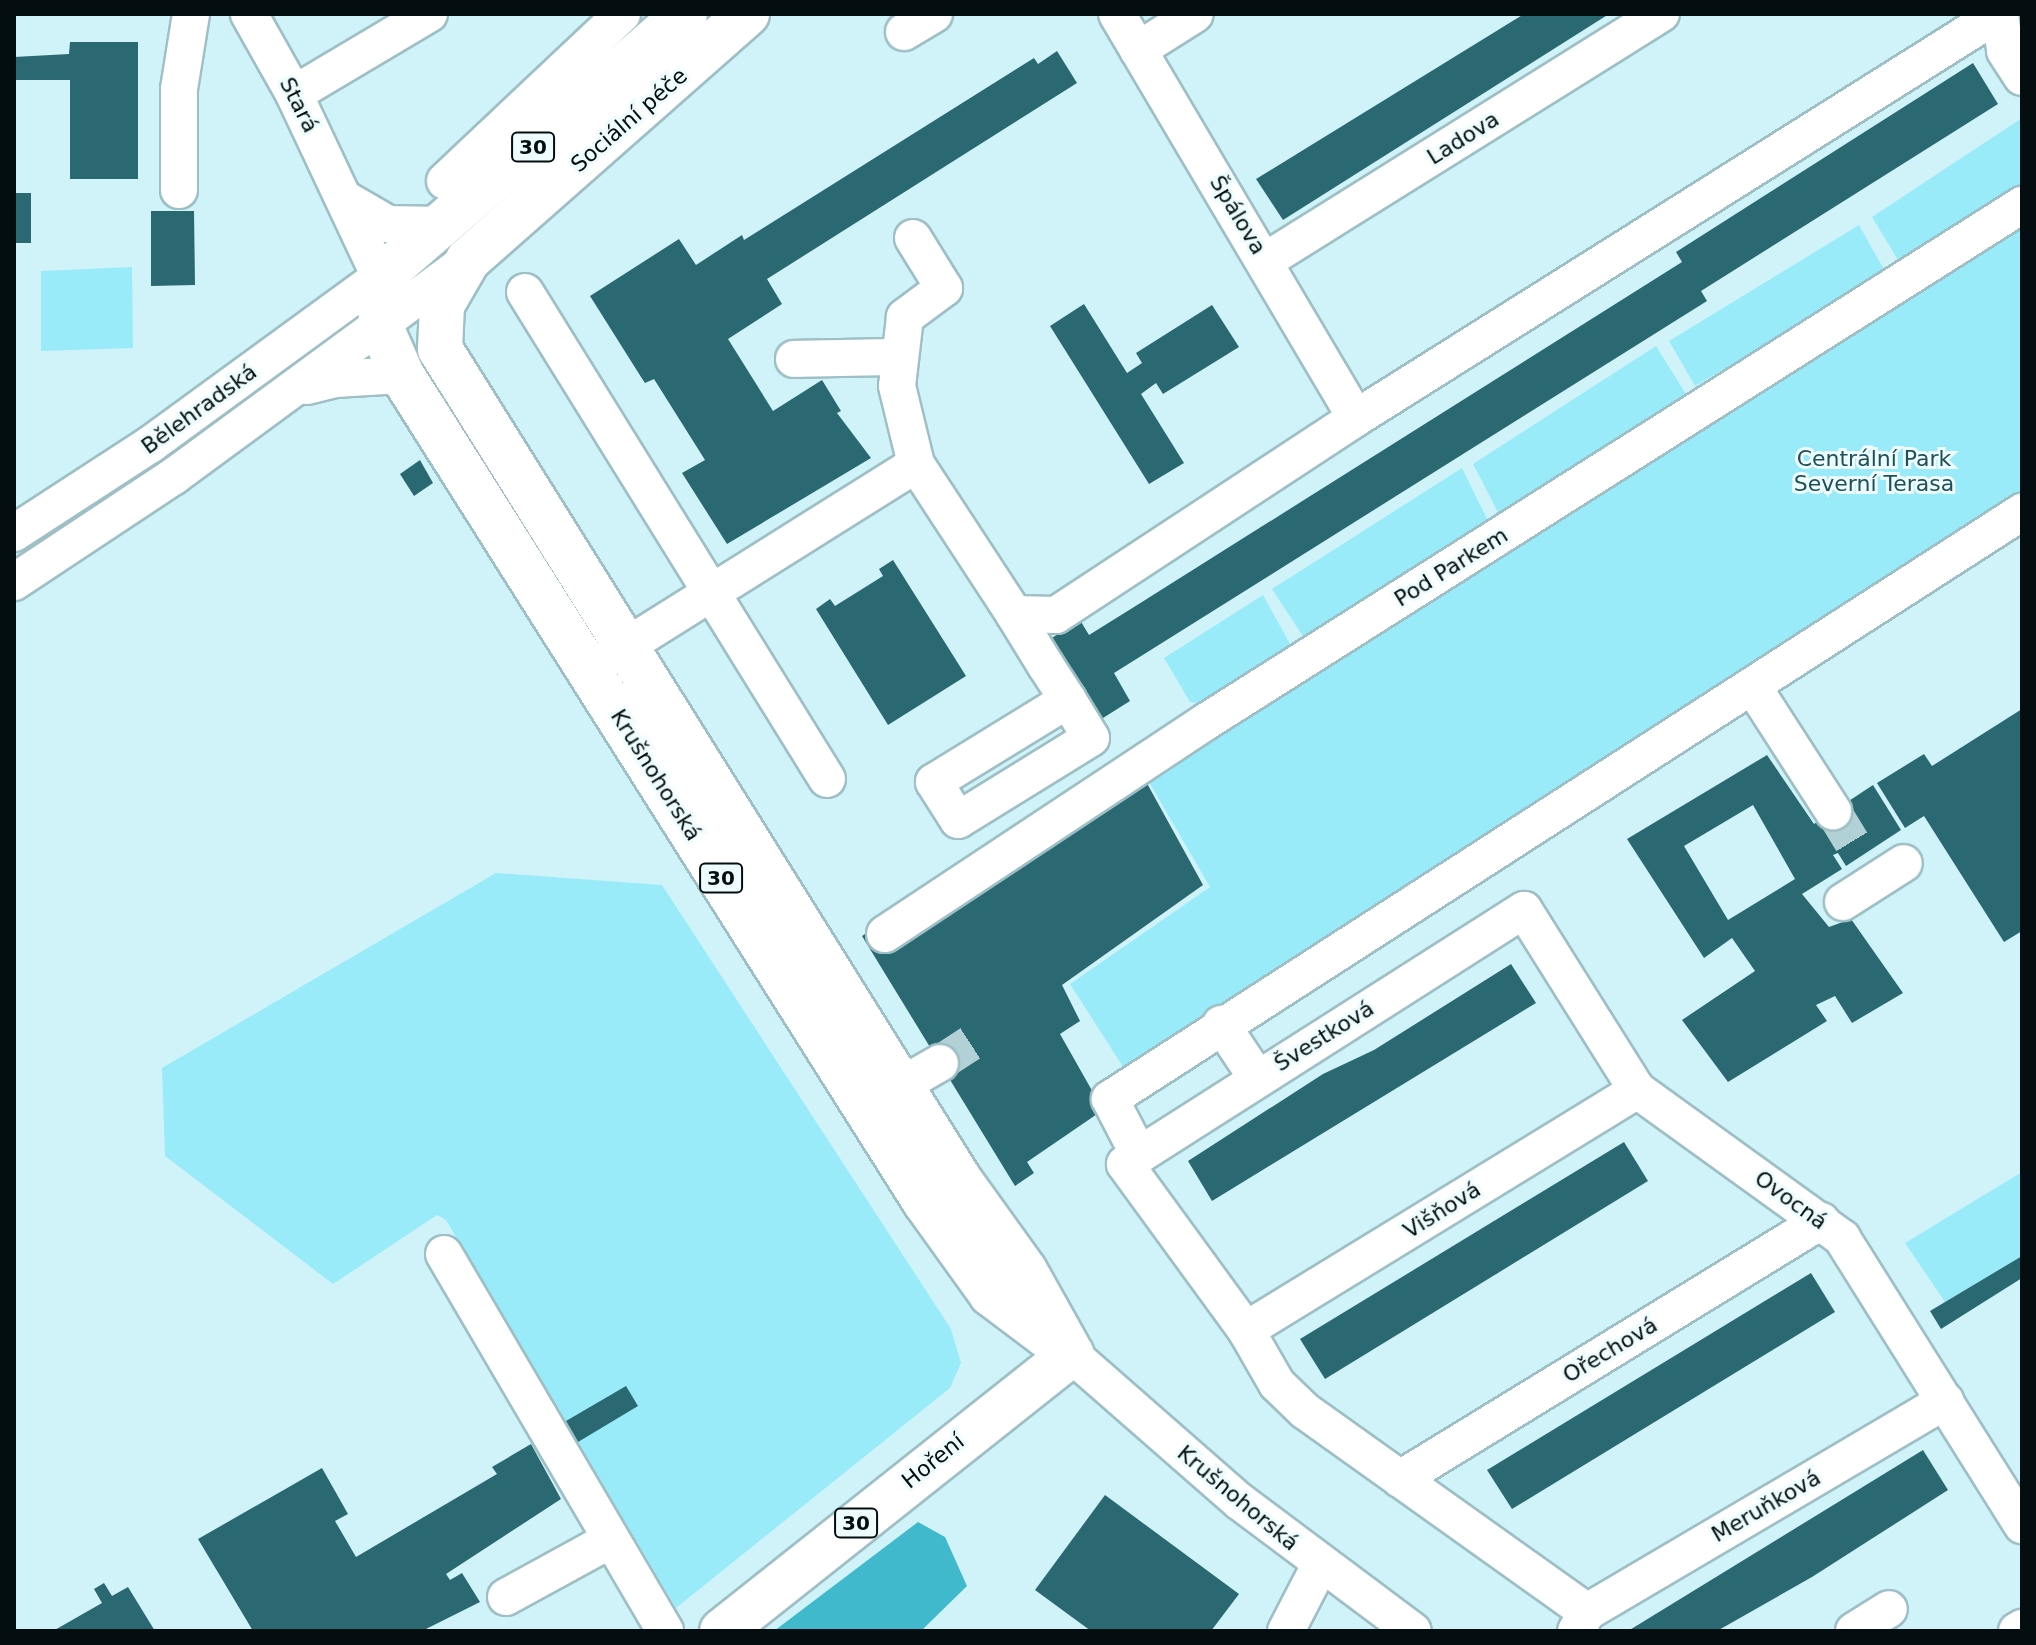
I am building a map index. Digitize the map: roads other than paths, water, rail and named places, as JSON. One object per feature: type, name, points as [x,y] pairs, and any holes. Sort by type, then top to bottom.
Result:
[{"type":"main road","name":"Sociální péče","points":[[392,306],[685,14]]},
{"type":"main road","name":"Sociální péče","points":[[456,242],[747,14]]},
{"type":"main road","name":"30","points":[[440,349],[442,305],[456,242]]},
{"type":"main road","name":"Krušnohorská","points":[[392,306],[402,375],[606,658],[900,1086],[1025,1271],[1071,1354]]},
{"type":"main road","name":"Krušnohorská","points":[[440,349],[606,658],[925,1202],[991,1294],[1071,1354]]},
{"type":"main road","name":"Hoření","points":[[722,1631],[1071,1354]]},
{"type":"street","points":[[179,190],[179,89],[191,14]]},
{"type":"street","name":"Stará","points":[[249,14],[294,94],[392,306]]},
{"type":"street","points":[[294,94],[429,14]]},
{"type":"street","points":[[445,181],[622,14]]},
{"type":"street","name":"Špálova","points":[[1117,14],[1356,418]]},
{"type":"street","points":[[1138,50],[1195,14]]},
{"type":"street","name":"Ladova","points":[[1265,261],[1661,14]]},
{"type":"street","points":[[1014,614],[1056,615],[1356,418],[1999,14],[2014,64]]},
{"type":"street","points":[[345,199],[388,224],[456,242]]},
{"type":"street","name":"Stará","points":[[327,317],[349,260],[345,199]]},
{"type":"street","name":"Pod Parkem","points":[[885,934],[1207,721],[2022,205]]},
{"type":"street","points":[[913,238],[944,288],[905,317],[897,386],[916,464],[1068,700]]},
{"type":"street","points":[[525,292],[827,779]]},
{"type":"street","name":"Bělehradská","points":[[14,533],[151,444],[327,317],[392,306]]},
{"type":"street","name":"Bělehradská","points":[[14,582],[297,389],[392,306]]},
{"type":"street","name":"Krušnohorská","points":[[392,306],[440,349]]},
{"type":"street","points":[[794,359],[900,357]]},
{"type":"street","name":"Bělehradská","points":[[297,389],[335,379],[402,375]]},
{"type":"street","points":[[606,658],[916,464]]},
{"type":"street","points":[[1582,1621],[1400,1479],[1305,1411],[1277,1384],[1246,1330],[1132,1160],[1110,1099],[1221,1024],[1753,687],[2022,512]]},
{"type":"street","points":[[1753,687],[1833,811]]},
{"type":"street","points":[[1843,902],[1880,867]]},
{"type":"street","name":"Švestková","points":[[1132,1160],[1524,910]]},
{"type":"street","name":"Ovocná","points":[[1524,910],[1637,1090],[1842,1238],[2022,1525]]},
{"type":"street","points":[[1221,1024],[1257,1078]]},
{"type":"street","points":[[900,1086],[940,1063]]},
{"type":"street","name":"Višňová","points":[[1246,1330],[1637,1090]]},
{"type":"street","name":"Ořechová","points":[[1400,1479],[1821,1221]]},
{"type":"street","points":[[444,1254],[665,1631]]},
{"type":"street","name":"Krušnohorská","points":[[1071,1354],[1239,1501],[1320,1565],[1413,1631]]},
{"type":"street","name":"Meruňková","points":[[1582,1621],[1703,1543],[1945,1401]]},
{"type":"street","points":[[506,1597],[610,1540]]},
{"type":"street","points":[[1286,1631],[1320,1565]]},
{"type":"street","points":[[1854,1631],[1889,1609]]},
{"type":"street","points":[[2017,1631],[2022,1628]]},
{"type":"tunnel","points":[[1833,811],[1861,857]]},
{"type":"tunnel","points":[[940,1063],[980,1037]]},
{"type":"park label","name":"Centrální Park Severní Terasa","points":[[1874,470]]}]
